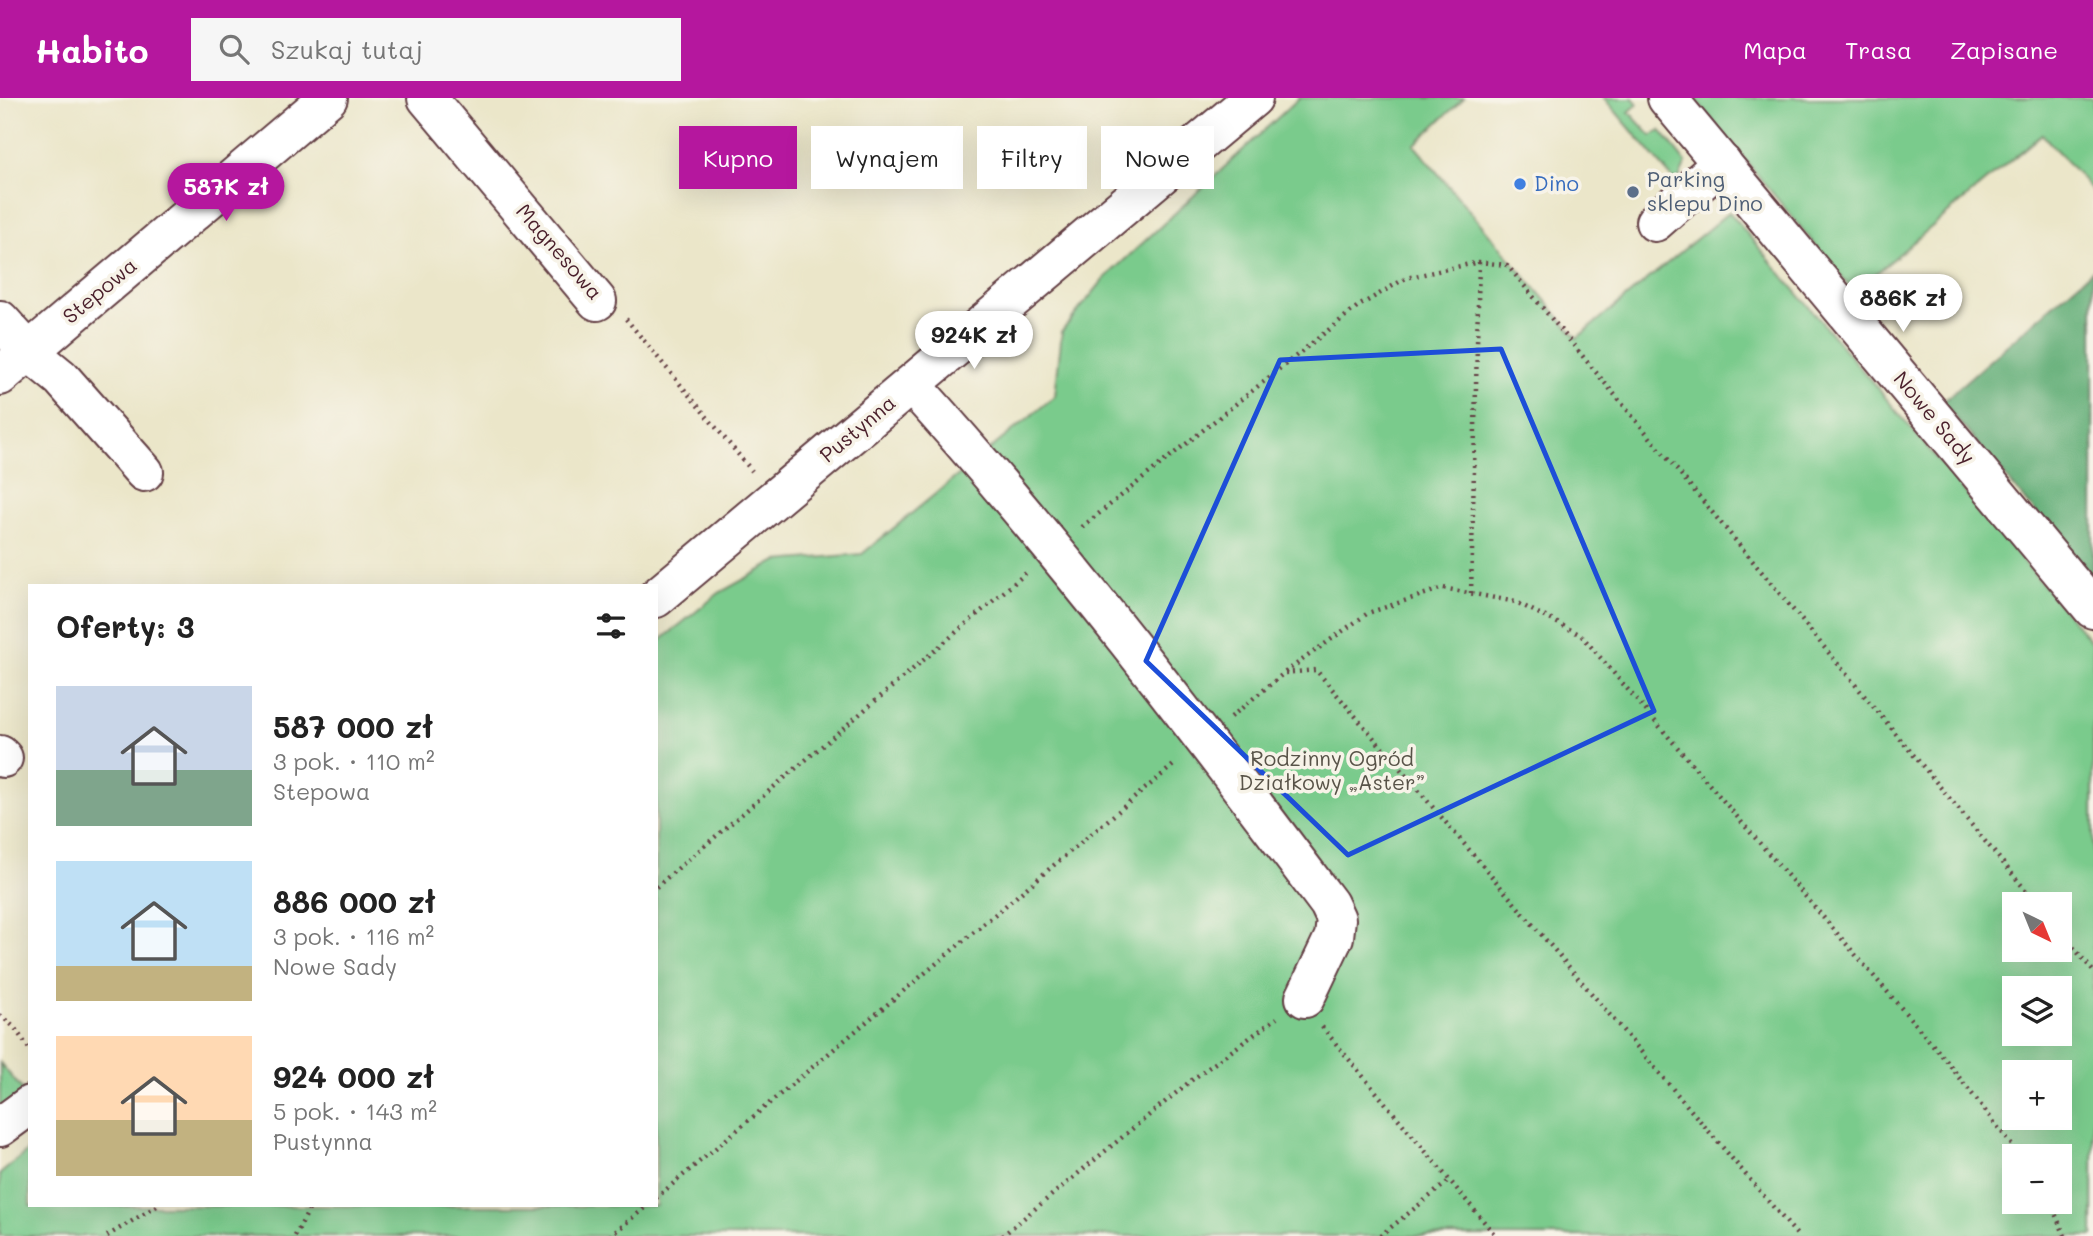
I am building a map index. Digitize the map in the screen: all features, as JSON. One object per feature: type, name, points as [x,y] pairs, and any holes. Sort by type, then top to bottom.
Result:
[{"type":"street","name":"Stepowa","points":[[14,364],[328,98]]},
{"type":"street","name":"Magnesowa","points":[[427,98],[597,301]]},
{"type":"street","name":"Pustynna","points":[[658,596],[1253,98]]},
{"type":"street","name":"Nowe Sady","points":[[1667,98],[2093,609]]},
{"type":"street","points":[[1655,222],[1722,163]]},
{"type":"street","points":[[0,320],[14,364],[61,378],[144,472]]},
{"type":"street","points":[[912,385],[1013,499],[1205,739],[1329,904],[1336,919],[1334,937],[1305,998]]},
{"type":"street","points":[[0,1127],[28,1106]]},
{"type":"path","points":[[1471,593],[1479,261]]},
{"type":"path","points":[[1507,265],[2027,892]]},
{"type":"path","name":"Magnesowa","points":[[597,301],[625,317],[775,499]]},
{"type":"path","points":[[658,1196],[1284,673],[1368,613],[1443,588],[1516,602],[1581,635],[1945,1059],[2011,1144]]},
{"type":"path","points":[[1284,673],[1316,670],[1798,1236]]},
{"type":"path","points":[[2072,946],[2093,971]]},
{"type":"path","points":[[1002,1236],[1193,1079],[1305,998],[1316,1021],[1496,1236]]},
{"type":"path","points":[[0,1015],[14,1027],[28,1047]]},
{"type":"path","points":[[1380,1236],[1450,1180]]},
{"type":"path","points":[[107,1236],[155,1207]]},
{"type":"path","points":[[295,1236],[310,1207]]},
{"type":"path","points":[[610,1236],[646,1207]]},
{"type":"path","points":[[2055,1214],[2065,1236]]},
{"type":"highlighted area","points":[[1501,349],[1654,711],[1348,855],[1146,661],[1280,360]]},
{"type":"green space","name":"Rodzinny Ogród Działkowy „Aster”","points":[[1299,98],[1464,98],[1414,145],[1577,338],[1729,212],[2093,644],[2093,1236],[0,1236],[0,1174],[28,1151],[28,1207],[658,1207],[658,642],[719,593],[777,561],[862,554],[1055,396],[1062,331],[1105,278],[1201,189],[1214,189],[1214,177]]},
{"type":"green space","points":[[1604,98],[1633,98],[1638,104],[1629,112],[1651,136],[1660,130],[1686,163],[1679,178],[1673,179]]},
{"type":"green space","points":[[1694,98],[2093,98],[2093,191],[2042,134],[1854,292]]},
{"type":"green space","points":[[2093,270],[2093,580],[1942,402]]},
{"type":"green space","points":[[0,1063],[27,1095],[0,1118]]},
{"type":"place","name":"Dino","points":[[1520,184]]},
{"type":"place","name":"Parking sklepu Dino","points":[[1633,192]]}]
